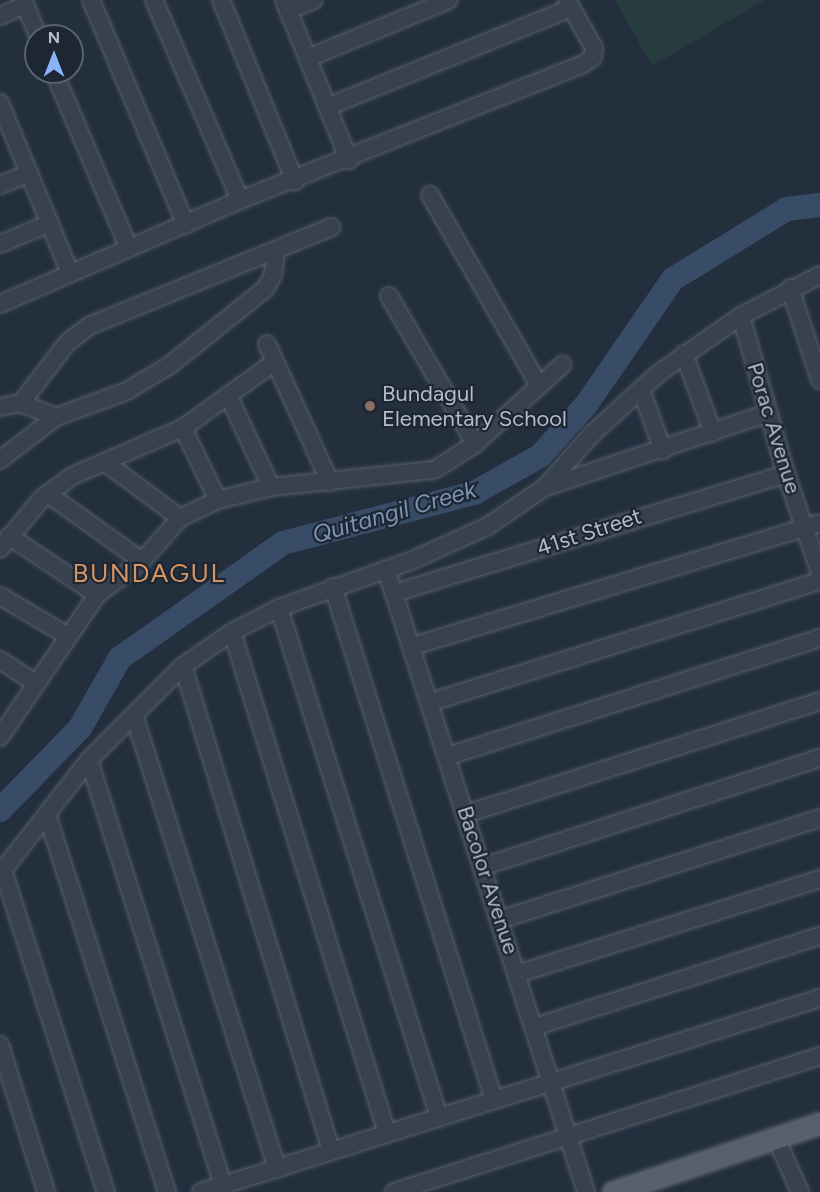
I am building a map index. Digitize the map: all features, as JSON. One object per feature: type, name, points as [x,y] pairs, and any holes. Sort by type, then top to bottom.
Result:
[{"type":"main road","points":[[613,1192],[775,1136],[820,1123]]},
{"type":"street","points":[[91,0],[186,225]]},
{"type":"street","points":[[154,0],[240,200]]},
{"type":"street","points":[[221,0],[295,182]]},
{"type":"street","points":[[314,0],[286,6],[349,160]]},
{"type":"street","points":[[308,58],[449,0]]},
{"type":"street","points":[[0,16],[24,3],[33,24]]},
{"type":"street","points":[[0,304],[240,200],[295,182],[590,59],[594,53],[592,42],[569,4],[327,107]]},
{"type":"street","points":[[59,84],[129,249]]},
{"type":"street","points":[[0,103],[4,126],[30,173],[70,273]]},
{"type":"street","points":[[0,185],[30,173]]},
{"type":"street","points":[[430,195],[538,386]]},
{"type":"street","points":[[0,244],[50,223]]},
{"type":"street","points":[[21,403],[68,342],[89,326],[276,252],[332,227]]},
{"type":"street","points":[[0,460],[56,417],[127,391],[170,366],[268,286],[276,252]]},
{"type":"street","points":[[106,1192],[1,872],[89,760],[183,666],[232,632],[279,608],[471,535],[545,487],[592,434],[684,354],[741,316],[790,288],[820,275]]},
{"type":"street","points":[[790,288],[820,380]]},
{"type":"street","points":[[388,296],[475,444]]},
{"type":"street","name":"Porac Avenue","points":[[741,316],[786,474],[813,525],[820,573]]},
{"type":"street","points":[[267,344],[330,482]]},
{"type":"street","points":[[684,354],[713,433]]},
{"type":"street","points":[[96,595],[4,543],[48,494],[72,476],[183,428],[275,362]]},
{"type":"street","points":[[2,732],[96,595],[142,561],[180,518],[218,500],[271,487],[434,470],[475,444],[562,365]]},
{"type":"street","points":[[641,390],[663,450]]},
{"type":"street","points":[[228,395],[271,487]]},
{"type":"street","points":[[0,407],[21,403],[56,417]]},
{"type":"street","points":[[545,487],[663,450],[769,413]]},
{"type":"street","points":[[183,428],[218,500]]},
{"type":"street","points":[[106,463],[180,518]]},
{"type":"street","name":"41st Street","points":[[394,593],[786,474]]},
{"type":"street","points":[[48,494],[142,561]]},
{"type":"street","points":[[413,646],[813,525]]},
{"type":"street","name":"Bacolor Avenue","points":[[386,569],[431,702],[586,1192]]},
{"type":"street","points":[[431,702],[820,581]]},
{"type":"street","points":[[333,587],[494,1100]]},
{"type":"street","points":[[0,596],[68,636]]},
{"type":"street","points":[[279,608],[439,1117]]},
{"type":"street","points":[[232,632],[387,1133]]},
{"type":"street","points":[[448,756],[820,638]]},
{"type":"street","points":[[0,660],[35,683]]},
{"type":"street","points":[[183,666],[331,1150]]},
{"type":"street","points":[[466,814],[820,701]]},
{"type":"street","points":[[134,715],[277,1169]]},
{"type":"street","points":[[482,867],[820,758]]},
{"type":"street","points":[[89,760],[223,1185]]},
{"type":"street","points":[[47,814],[167,1192]]},
{"type":"street","points":[[499,920],[820,818]]},
{"type":"street","points":[[518,974],[820,879]]},
{"type":"street","points":[[534,1027],[820,936]]},
{"type":"street","points":[[201,1192],[820,998]]},
{"type":"street","points":[[0,1045],[46,1192]]},
{"type":"street","points":[[394,1192],[820,1056]]},
{"type":"street","points":[[775,1136],[800,1192]]},
{"type":"green space","points":[[615,0],[765,0],[652,66]]},
{"type":"waterway","name":"Quitangil Creek","points":[[0,810],[80,728],[120,658],[283,543],[474,493],[540,456],[586,405],[673,279],[787,209],[820,205]]},
{"type":"place","name":"Bundagul Elementary School","points":[[370,406]]},
{"type":"district","name":"BUNDAGUL","points":[[149,574]]}]
